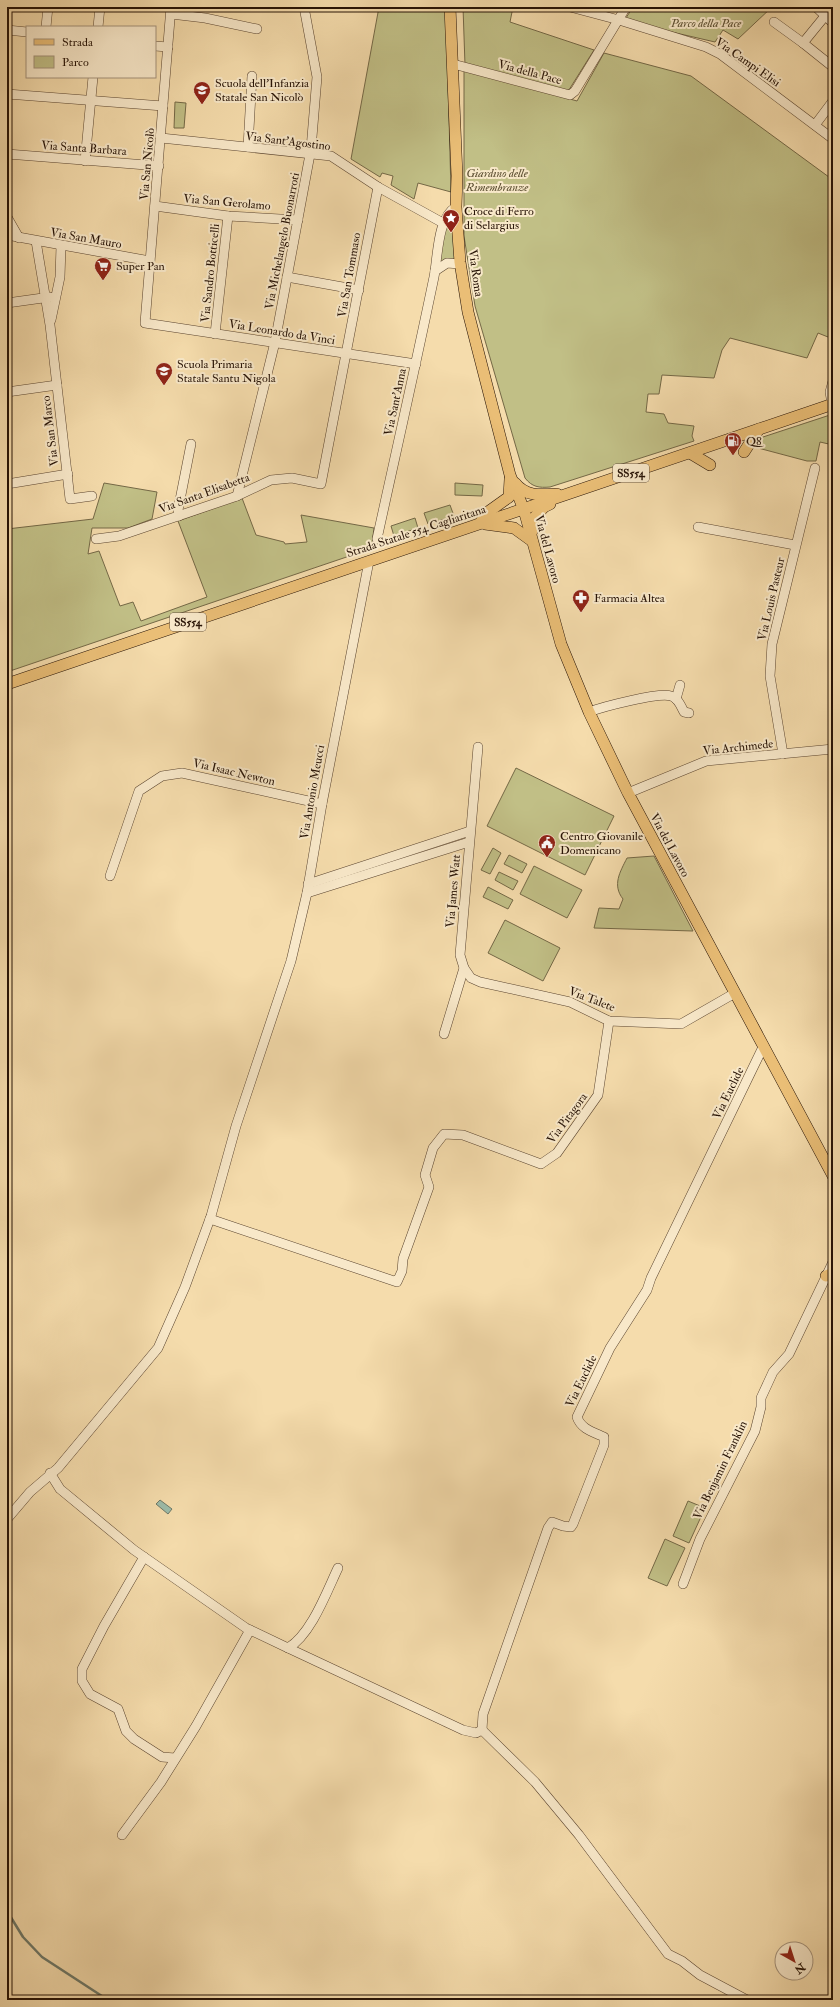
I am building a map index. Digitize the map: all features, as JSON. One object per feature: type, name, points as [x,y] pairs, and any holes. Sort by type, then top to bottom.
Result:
[{"type":"main road","name":"Via Roma","points":[[450,7],[457,176],[452,209],[460,264],[468,312],[510,475],[524,510]]},
{"type":"main road","name":"Strada Statale 554 Cagliaritana","points":[[7,684],[369,560],[524,510],[832,404]]},
{"type":"main road","points":[[744,452],[758,429]]},
{"type":"main road","points":[[690,453],[710,465]]},
{"type":"main road","points":[[510,475],[519,488],[529,494],[572,493]]},
{"type":"main road","points":[[510,475],[509,498],[488,512],[480,523],[514,528],[532,541]]},
{"type":"main road","points":[[532,541],[533,519],[544,507],[572,493]]},
{"type":"main road","name":"Via del Lavoro","points":[[524,510],[561,644],[589,712],[628,793],[833,1176]]},
{"type":"street","points":[[46,26],[48,7]]},
{"type":"street","points":[[98,26],[100,7]]},
{"type":"street","name":"Via Michelangelo Buonarroti","points":[[237,496],[275,342],[310,154],[315,117],[317,77],[304,7]]},
{"type":"street","name":"Via Campi Elisi","points":[[570,7],[619,20],[706,47],[720,54],[833,139]]},
{"type":"street","name":"Via della Pace","points":[[453,64],[570,95],[575,91],[626,7]]},
{"type":"street","points":[[816,7],[833,23]]},
{"type":"street","points":[[171,11],[257,29]]},
{"type":"street","name":"Via San Nicolò","points":[[145,323],[171,11]]},
{"type":"street","points":[[803,43],[826,16]]},
{"type":"street","points":[[774,22],[833,67]]},
{"type":"street","points":[[7,30],[26,32]]},
{"type":"street","points":[[156,46],[168,47]]},
{"type":"street","points":[[248,147],[252,76]]},
{"type":"street","points":[[85,160],[93,78]]},
{"type":"street","points":[[7,94],[164,106]]},
{"type":"street","points":[[815,126],[833,101]]},
{"type":"street","name":"Via Sant'Agostino","points":[[161,138],[331,156],[378,187],[443,223]]},
{"type":"street","name":"Via Santa Barbara","points":[[7,154],[159,166]]},
{"type":"street","name":"Via San Tommaso","points":[[321,484],[378,187]]},
{"type":"street","name":"Via San Gerolamo","points":[[155,206],[228,216],[298,220]]},
{"type":"street","name":"Via Sant'Anna","points":[[377,539],[416,364],[443,223],[452,209]]},
{"type":"street","name":"Via Sandro Botticelli","points":[[215,334],[228,216]]},
{"type":"street","points":[[7,217],[19,238]]},
{"type":"street","name":"Via San Mauro","points":[[7,235],[150,261]]},
{"type":"street","name":"Via San Marco","points":[[36,241],[50,325],[70,498],[92,496]]},
{"type":"street","name":"Via San Marco","points":[[50,325],[60,277],[62,246]]},
{"type":"street","points":[[435,271],[447,263],[460,264]]},
{"type":"street","points":[[287,277],[359,290]]},
{"type":"street","points":[[7,303],[56,296]]},
{"type":"street","name":"Via Leonardo da Vinci","points":[[145,323],[416,364]]},
{"type":"street","points":[[832,404],[830,392],[833,381]]},
{"type":"street","name":"Via San Marco","points":[[7,392],[57,385]]},
{"type":"street","points":[[179,516],[178,510],[191,444]]},
{"type":"street","name":"Via Louis Pasteur","points":[[783,754],[770,676],[772,644],[815,468]]},
{"type":"street","name":"Via San Marco","points":[[7,484],[68,474]]},
{"type":"street","name":"Via Santa Elisabetta","points":[[96,539],[119,536],[179,516],[237,496],[271,480],[284,477],[321,484]]},
{"type":"street","name":"Via Louis Pasteur","points":[[698,527],[795,545]]},
{"type":"street","name":"Via Antonio Meucci","points":[[7,1519],[30,1492],[50,1473],[58,1468],[158,1348],[185,1287],[210,1219],[236,1126],[291,961],[307,889],[369,560]]},
{"type":"street","points":[[676,699],[680,685]]},
{"type":"street","points":[[589,712],[599,708],[658,695],[670,695],[676,699],[684,712],[689,713]]},
{"type":"street","name":"Via James Watt","points":[[444,1034],[464,968],[460,955],[478,747]]},
{"type":"street","name":"Via Archimede","points":[[628,793],[706,760],[833,749]]},
{"type":"street","name":"Via Isaac Newton","points":[[110,876],[139,791],[162,776],[182,773],[322,804]]},
{"type":"street","points":[[307,889],[389,862],[470,831]]},
{"type":"street","points":[[389,862],[469,842]]},
{"type":"street","name":"Via Talete","points":[[464,968],[471,978],[480,982],[570,1002],[609,1021],[681,1024],[735,993]]},
{"type":"street","name":"Via Pitagora","points":[[210,1219],[397,1282],[402,1271],[402,1259],[429,1187],[425,1175],[433,1148],[444,1134],[463,1134],[541,1164],[557,1153],[598,1095],[609,1021]]},
{"type":"street","name":"Via Euclide","points":[[482,1730],[483,1714],[548,1528],[552,1522],[563,1526],[571,1526],[573,1524],[604,1445],[604,1437],[584,1428],[579,1424],[577,1417],[610,1348],[647,1290],[651,1278],[763,1047]]},
{"type":"street","name":"Via Benjamin Franklin","points":[[683,1584],[700,1539],[755,1431],[761,1407],[761,1398],[773,1372],[789,1354],[831,1275],[833,1262]]},
{"type":"street","points":[[50,1473],[60,1489],[144,1557],[250,1630],[463,1730],[476,1733],[482,1730],[535,1782],[579,1835],[668,1954],[682,1961],[700,1975],[746,2000]]},
{"type":"street","points":[[144,1557],[104,1626],[82,1669],[82,1681],[90,1694],[118,1709],[126,1731],[134,1739],[162,1757],[175,1758]]},
{"type":"street","points":[[288,1648],[294,1645],[310,1623],[338,1568]]},
{"type":"street","points":[[122,1834],[156,1791],[196,1726],[250,1630]]},
{"type":"green space","points":[[379,7],[446,7],[451,192],[418,183],[414,199],[391,185],[393,176],[382,173],[380,177],[351,159]]},
{"type":"green space","points":[[463,7],[513,7],[510,22],[594,50],[567,93],[465,65]]},
{"type":"green space","name":"Parco della Pace","points":[[633,7],[772,7],[738,39],[723,30],[715,42],[624,21]]},
{"type":"green space","name":"Giardino delle Rimembranze","points":[[604,53],[691,76],[833,180],[833,339],[818,333],[807,358],[730,338],[722,350],[714,378],[662,375],[659,394],[648,394],[646,412],[664,414],[668,423],[694,426],[692,436],[694,441],[550,487],[539,487],[533,485],[525,478],[475,306],[464,236],[464,69],[577,101]]},
{"type":"green space","points":[[175,102],[186,103],[184,128],[174,128]]},
{"type":"green space","points":[[453,215],[457,262],[437,262],[448,216]]},
{"type":"green space","points":[[833,414],[833,445],[820,442],[816,461],[807,461],[758,448],[760,438]]},
{"type":"green space","points":[[104,483],[157,492],[152,519],[128,528],[92,528],[88,554],[99,551],[120,606],[133,602],[141,621],[207,597],[178,521],[242,498],[256,535],[284,542],[285,544],[307,542],[301,515],[374,528],[372,544],[380,542],[379,546],[7,672],[7,529],[93,519]]},
{"type":"green space","points":[[455,483],[483,485],[482,496],[455,495]]},
{"type":"green space","points":[[450,505],[454,516],[428,524],[424,513]]},
{"type":"green space","points":[[415,518],[418,528],[394,536],[391,526]]},
{"type":"green space","points":[[516,768],[614,816],[585,875],[487,826]]},
{"type":"green space","points":[[493,848],[501,853],[490,874],[481,870]]},
{"type":"green space","points":[[509,855],[527,864],[522,873],[504,864]]},
{"type":"green space","points":[[654,856],[693,931],[594,928],[599,908],[619,909],[623,899],[618,889],[618,878],[627,858]]},
{"type":"green space","points":[[534,866],[582,890],[567,918],[520,894]]},
{"type":"green space","points":[[499,872],[518,881],[513,890],[495,880]]},
{"type":"green space","points":[[488,887],[513,900],[508,909],[483,897]]},
{"type":"green space","points":[[505,920],[560,948],[543,981],[488,953]]},
{"type":"green space","points":[[688,1501],[705,1508],[689,1543],[673,1536]]},
{"type":"green space","points":[[665,1539],[685,1548],[667,1586],[648,1578]]},
{"type":"shaded area","points":[[160,1500],[172,1509],[168,1514],[156,1504]]},
{"type":"waterway","points":[[7,1911],[23,1937],[42,1957],[108,2000]]},
{"type":"place","name":"Scuola dell'Infanzia Statale San Nicolò","points":[[202,105]]},
{"type":"place","name":"Croce di Ferro di Selargius","points":[[451,233]]},
{"type":"place","name":"Super Pan","points":[[103,281]]},
{"type":"place","name":"Scuola Primaria Statale Santu Nigola","points":[[164,386]]},
{"type":"place","name":"Q8","points":[[733,456]]},
{"type":"place","name":"Farmacia Altea","points":[[581,613]]},
{"type":"place","name":"Centro Giovanile Domenicano","points":[[547,858]]}]
